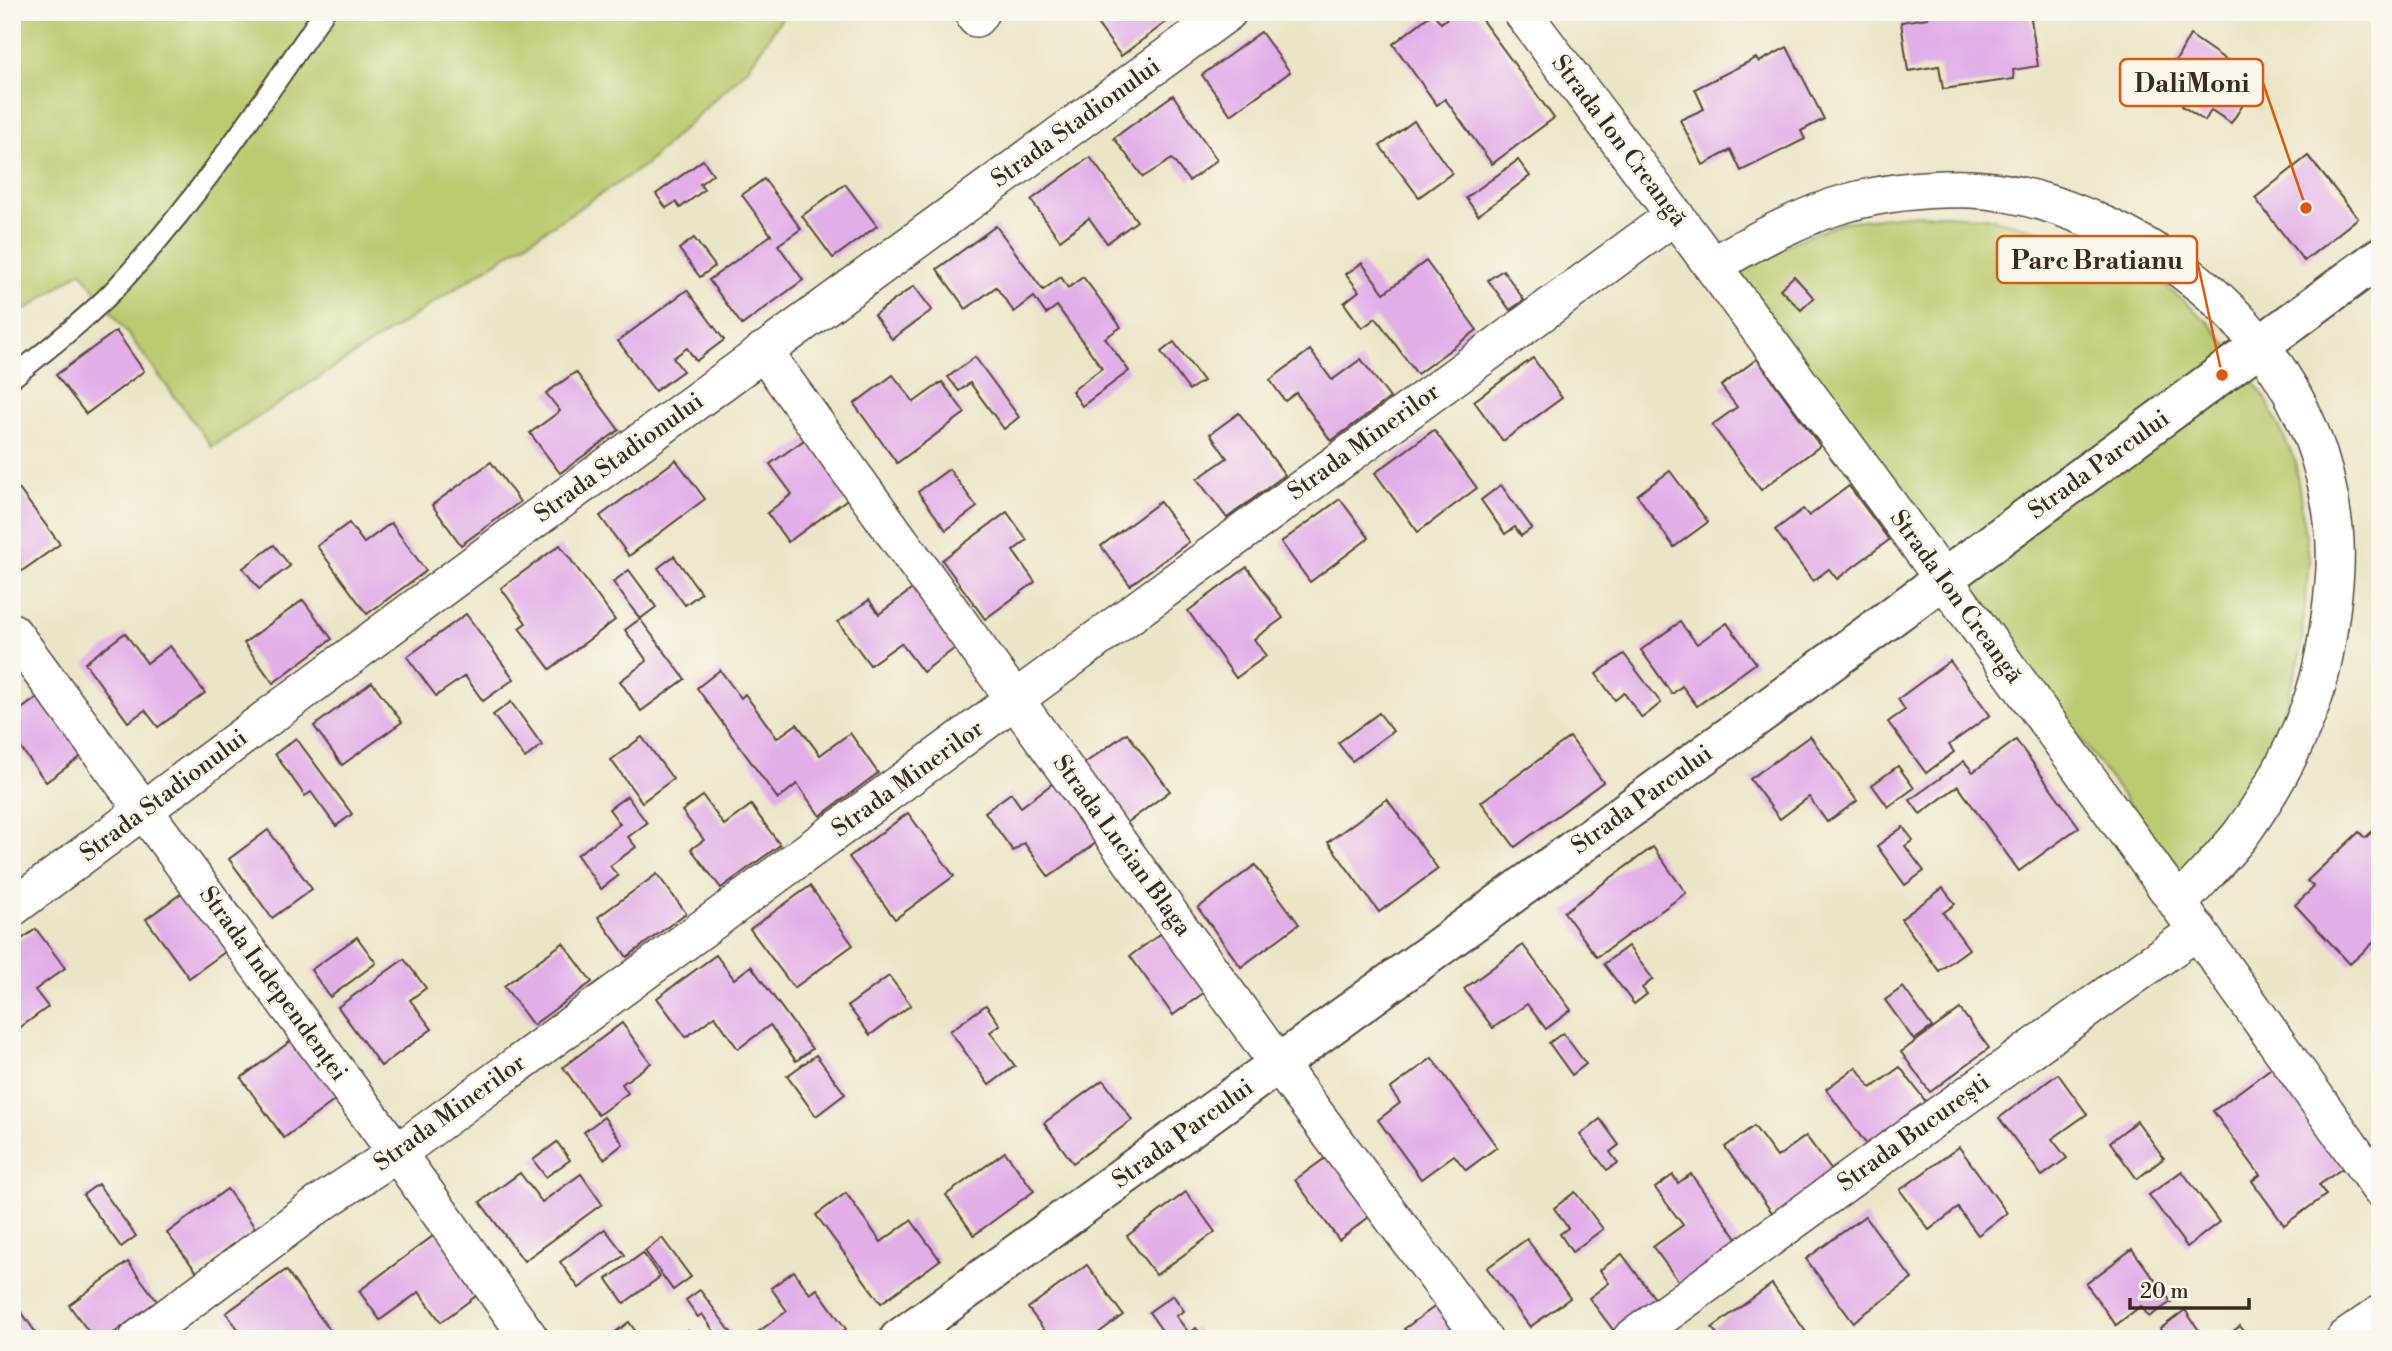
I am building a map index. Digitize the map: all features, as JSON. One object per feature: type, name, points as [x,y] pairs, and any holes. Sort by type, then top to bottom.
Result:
[{"type":"main road","name":"Strada Parcului","points":[[899,1339],[1943,580],[2380,257]]},
{"type":"street","name":"Strada Stadionului","points":[[12,908],[763,351],[1228,12]]},
{"type":"street","name":"Strada Ion Creangă","points":[[1522,12],[1713,265],[2189,916],[2380,1189]]},
{"type":"street","name":"Strada București","points":[[1631,1339],[1900,1143],[2189,916],[2289,755],[2310,707],[2324,657],[2335,587],[2334,521],[2318,449],[2288,382],[2247,327],[2199,282],[2143,245],[2090,218],[2033,198],[1958,190],[1907,191],[1846,203],[1771,233],[1713,265]]},
{"type":"street","name":"Strada Minerilor","points":[[138,1339],[318,1205],[397,1153],[1017,700],[1675,215]]},
{"type":"street","name":"Strada Lucian Blaga","points":[[763,351],[1278,1064],[1483,1339]]},
{"type":"street","name":"Strada Independenței","points":[[12,632],[397,1153],[530,1339]]},
{"type":"street","points":[[2346,1339],[2380,1314]]},
{"type":"lane","points":[[12,378],[111,293],[173,224],[232,146],[324,12]]},
{"type":"green space","points":[[12,12],[786,12],[747,69],[644,166],[212,447],[81,271],[26,310],[12,292]]},
{"type":"green space","points":[[1917,214],[1986,217],[2077,240],[2155,277],[2206,320],[2241,361],[2267,401],[2295,461],[2309,559],[2301,654],[2273,746],[2236,809],[2182,877],[1738,271],[1791,243],[1843,222]]},
{"type":"building","points":[[1455,12],[1476,12],[1554,118],[1492,164],[1445,99],[1437,105],[1393,44],[1433,13],[1441,23]]},
{"type":"building","points":[[1927,12],[2030,12],[2038,66],[2013,70],[2014,79],[1943,89],[1939,66],[1908,71],[1901,22],[1928,18]]},
{"type":"building","points":[[1090,14],[1177,14],[1121,56]]},
{"type":"building","points":[[1261,32],[1290,72],[1231,115],[1202,75]]},
{"type":"building","points":[[2190,35],[2258,82],[2231,123],[2211,110],[2205,121],[2182,106],[2189,96],[2165,81]]},
{"type":"building","points":[[1787,47],[1824,119],[1801,131],[1805,139],[1741,171],[1731,150],[1703,165],[1680,120],[1704,109],[1695,89],[1756,58],[1759,62]]},
{"type":"building","points":[[1173,95],[1217,160],[1189,181],[1172,159],[1143,177],[1114,138]]},
{"type":"building","points":[[1414,121],[1452,173],[1419,197],[1380,146]]},
{"type":"building","points":[[2308,156],[2358,218],[2304,261],[2255,198]]},
{"type":"building","points":[[1090,157],[1137,221],[1107,243],[1089,218],[1060,240],[1031,200]]},
{"type":"building","points":[[703,160],[713,174],[700,184],[704,190],[680,208],[676,202],[666,208],[656,194]]},
{"type":"building","points":[[1518,160],[1530,176],[1478,215],[1466,198]]},
{"type":"building","points":[[764,179],[801,229],[778,245],[803,280],[742,325],[709,280],[771,235],[742,195]]},
{"type":"building","points":[[845,184],[877,226],[833,258],[802,216]]},
{"type":"building","points":[[996,226],[1043,290],[1061,277],[1068,288],[1083,277],[1121,327],[1105,338],[1129,371],[1082,406],[1072,391],[1102,368],[1057,306],[1046,314],[1034,297],[1014,312],[996,287],[966,309],[937,269]]},
{"type":"building","points":[[694,238],[715,266],[700,277],[679,249]]},
{"type":"building","points":[[1426,261],[1477,330],[1417,374],[1376,318],[1362,328],[1344,303],[1359,291],[1346,274],[1362,263],[1384,293]]},
{"type":"building","points":[[1503,270],[1524,300],[1510,310],[1488,280]]},
{"type":"building","points":[[1794,276],[1814,298],[1801,310],[1780,289]]},
{"type":"building","points":[[914,286],[932,310],[892,339],[874,315]]},
{"type":"building","points":[[687,290],[724,340],[696,361],[687,348],[673,358],[683,371],[655,391],[618,341]]},
{"type":"building","points":[[116,331],[144,371],[86,414],[56,375]]},
{"type":"building","points":[[1174,342],[1203,381],[1189,390],[1161,352]]},
{"type":"building","points":[[1310,350],[1332,380],[1361,359],[1390,398],[1331,441],[1296,393],[1285,401],[1270,380]]},
{"type":"building","points":[[975,357],[1019,417],[1004,429],[970,383],[959,391],[948,377]]},
{"type":"building","points":[[1533,358],[1562,398],[1503,441],[1474,401]]},
{"type":"building","points":[[1757,359],[1820,446],[1761,490],[1712,425],[1737,407],[1721,386]]},
{"type":"building","points":[[576,372],[619,430],[560,473],[530,433],[560,411],[546,393]]},
{"type":"building","points":[[893,375],[914,402],[942,382],[965,413],[897,463],[854,404]]},
{"type":"building","points":[[1239,413],[1285,475],[1227,518],[1197,479],[1227,458],[1210,434]]},
{"type":"building","points":[[1434,430],[1477,488],[1418,532],[1375,473]]},
{"type":"building","points":[[810,436],[853,495],[788,542],[767,513],[792,494],[770,464]]},
{"type":"building","points":[[676,460],[705,499],[629,556],[600,516]]},
{"type":"building","points":[[491,462],[520,502],[461,545],[432,505]]},
{"type":"building","points":[[949,469],[977,507],[946,530],[918,492]]},
{"type":"building","points":[[1670,471],[1708,522],[1674,547],[1637,495]]},
{"type":"building","points":[[16,485],[60,544],[19,573],[12,563],[12,488]]},
{"type":"building","points":[[1501,485],[1532,528],[1521,536],[1515,527],[1505,534],[1481,500]]},
{"type":"building","points":[[1849,486],[1889,540],[1837,579],[1829,569],[1813,581],[1775,530],[1803,509],[1809,516]]},
{"type":"building","points":[[1340,499],[1369,538],[1310,582],[1281,542]]},
{"type":"building","points":[[1160,502],[1189,542],[1130,585],[1101,546]]},
{"type":"building","points":[[1007,512],[1027,540],[1013,551],[1035,582],[985,619],[942,560]]},
{"type":"building","points":[[349,523],[364,543],[391,523],[426,571],[367,614],[317,546]]},
{"type":"building","points":[[274,545],[290,566],[259,589],[243,568]]},
{"type":"building","points":[[560,545],[615,620],[550,669],[519,628],[526,623],[501,588]]},
{"type":"building","points":[[674,556],[701,593],[685,605],[658,568]]},
{"type":"building","points":[[1247,567],[1283,618],[1254,639],[1266,656],[1236,678],[1188,611]]},
{"type":"building","points":[[629,570],[656,607],[640,619],[613,582]]},
{"type":"building","points":[[919,584],[962,643],[923,672],[901,643],[870,665],[838,622],[869,600],[879,614]]},
{"type":"building","points":[[303,600],[332,639],[273,683],[244,643]]},
{"type":"building","points":[[466,614],[514,679],[483,701],[465,676],[436,696],[407,657]]},
{"type":"building","points":[[640,619],[685,679],[641,711],[620,681],[647,661],[625,630]]},
{"type":"building","points":[[1680,622],[1697,644],[1727,623],[1756,663],[1697,706],[1682,686],[1672,694],[1641,650]]},
{"type":"building","points":[[125,633],[147,663],[170,646],[205,693],[158,727],[145,710],[128,722],[85,663]]},
{"type":"building","points":[[1624,654],[1661,703],[1642,718],[1624,693],[1615,700],[1596,674]]},
{"type":"building","points":[[1950,661],[1990,715],[1949,745],[1954,752],[1926,773],[1888,722],[1905,710],[1898,699]]},
{"type":"building","points":[[720,670],[741,698],[745,694],[777,738],[797,724],[820,755],[850,733],[878,773],[820,816],[797,784],[778,799],[697,688]]},
{"type":"building","points":[[372,682],[402,722],[342,765],[314,726]]},
{"type":"building","points":[[42,694],[86,753],[46,782],[12,736],[12,716]]},
{"type":"building","points":[[511,702],[542,745],[525,758],[493,715]]},
{"type":"building","points":[[1379,713],[1393,731],[1352,761],[1338,743]]},
{"type":"building","points":[[1127,733],[1170,791],[1124,825],[1081,766]]},
{"type":"building","points":[[1810,736],[1857,801],[1827,822],[1809,797],[1780,819],[1750,779]]},
{"type":"building","points":[[642,737],[673,779],[642,802],[611,760]]},
{"type":"building","points":[[1570,737],[1603,782],[1515,847],[1481,802]]},
{"type":"building","points":[[296,738],[352,814],[336,826],[311,792],[305,796],[275,754]]},
{"type":"building","points":[[2016,740],[2079,827],[2019,871],[1958,786],[1920,814],[1910,800],[1964,761],[1973,772]]},
{"type":"building","points":[[1898,766],[1914,788],[1888,807],[1872,785]]},
{"type":"building","points":[[1060,778],[1104,837],[1049,877],[1024,843],[1013,851],[985,812],[1011,793],[1021,807]]},
{"type":"building","points":[[627,796],[647,823],[628,837],[636,847],[610,866],[618,876],[601,889],[577,855],[620,824],[609,809]]},
{"type":"building","points":[[703,796],[724,825],[751,805],[780,845],[721,888],[691,849],[704,840],[682,811]]},
{"type":"building","points":[[1387,799],[1438,869],[1379,912],[1328,842]]},
{"type":"building","points":[[908,813],[954,876],[895,919],[849,857]]},
{"type":"building","points":[[2380,824],[2380,942],[2377,945],[2374,942],[2350,964],[2295,905],[2314,887],[2307,881],[2359,832],[2365,838]]},
{"type":"building","points":[[1903,827],[1913,840],[1905,846],[1924,871],[1905,885],[1877,846]]},
{"type":"building","points":[[268,830],[312,889],[272,918],[229,859]]},
{"type":"building","points":[[1653,847],[1686,893],[1597,957],[1564,912]]},
{"type":"building","points":[[1255,865],[1299,924],[1241,967],[1198,908]]},
{"type":"building","points":[[657,874],[686,913],[627,957],[598,917]]},
{"type":"building","points":[[810,886],[853,945],[794,988],[750,929]]},
{"type":"building","points":[[1943,888],[1955,904],[1943,913],[1969,949],[1939,971],[1901,919]]},
{"type":"building","points":[[186,890],[229,949],[189,978],[146,919]]},
{"type":"building","points":[[1170,927],[1213,986],[1173,1015],[1130,956]]},
{"type":"building","points":[[36,929],[65,968],[35,990],[48,1007],[18,1029],[12,1021],[12,946]]},
{"type":"building","points":[[357,937],[376,963],[330,997],[311,970]]},
{"type":"building","points":[[563,943],[592,982],[533,1025],[504,986]]},
{"type":"building","points":[[1523,945],[1571,1010],[1546,1029],[1527,1004],[1493,1028],[1464,989]]},
{"type":"building","points":[[1628,946],[1653,979],[1642,988],[1647,994],[1634,1004],[1604,964]]},
{"type":"building","points":[[716,955],[734,979],[751,966],[812,1049],[796,1061],[770,1025],[738,1049],[715,1016],[686,1037],[657,998]]},
{"type":"building","points":[[404,959],[426,988],[410,1000],[432,1029],[381,1066],[338,1007]]},
{"type":"building","points":[[889,976],[911,1005],[870,1035],[848,1006]]},
{"type":"building","points":[[1903,987],[1932,1027],[1914,1040],[1885,1000]]},
{"type":"building","points":[[986,1005],[1000,1025],[990,1032],[1015,1066],[989,1085],[950,1031]]},
{"type":"building","points":[[1960,1009],[1989,1048],[1930,1092],[1901,1052]]},
{"type":"building","points":[[622,1023],[651,1063],[622,1084],[628,1093],[598,1115],[563,1067]]},
{"type":"building","points":[[1563,1033],[1586,1064],[1572,1075],[1549,1043]]},
{"type":"building","points":[[295,1038],[338,1098],[284,1138],[241,1078]]},
{"type":"building","points":[[816,1055],[845,1094],[816,1116],[787,1076]]},
{"type":"building","points":[[1432,1058],[1497,1147],[1466,1170],[1454,1155],[1421,1179],[1378,1120],[1400,1103],[1390,1089]]},
{"type":"building","points":[[2274,1066],[2347,1165],[2319,1185],[2326,1195],[2284,1225],[2252,1181],[2260,1175],[2213,1111]]},
{"type":"building","points":[[1856,1067],[1871,1088],[1900,1067],[1929,1106],[1870,1149],[1826,1089]]},
{"type":"building","points":[[2058,1074],[2087,1114],[2052,1139],[2067,1158],[2042,1176],[1999,1118]]},
{"type":"building","points":[[1103,1080],[1132,1120],[1073,1163],[1044,1123]]},
{"type":"building","points":[[604,1117],[623,1144],[604,1159],[584,1132]]},
{"type":"building","points":[[1600,1119],[1619,1145],[1610,1152],[1618,1163],[1607,1170],[1580,1135]]},
{"type":"building","points":[[2137,1121],[2164,1158],[2137,1179],[2110,1142]]},
{"type":"building","points":[[1754,1126],[1777,1157],[1806,1136],[1835,1175],[1776,1218],[1725,1147]]},
{"type":"building","points":[[557,1142],[570,1160],[546,1177],[533,1160]]},
{"type":"building","points":[[1959,1147],[2007,1213],[1978,1235],[1958,1208],[1929,1230],[1900,1190]]},
{"type":"building","points":[[1335,1151],[1378,1210],[1339,1240],[1295,1180]]},
{"type":"building","points":[[1005,1152],[1034,1191],[974,1235],[946,1195]]},
{"type":"building","points":[[2182,1171],[2219,1222],[2187,1247],[2149,1195]]},
{"type":"building","points":[[520,1173],[542,1202],[581,1174],[602,1204],[524,1261],[480,1202]]},
{"type":"building","points":[[1691,1174],[1741,1244],[1683,1287],[1653,1247],[1683,1225],[1655,1188],[1673,1175],[1678,1183]]},
{"type":"building","points":[[98,1184],[136,1236],[121,1247],[83,1195]]},
{"type":"building","points":[[227,1189],[256,1229],[197,1272],[167,1233]]},
{"type":"building","points":[[1186,1192],[1215,1232],[1156,1275],[1127,1236]]},
{"type":"building","points":[[1575,1192],[1603,1229],[1572,1252],[1560,1234],[1568,1228],[1554,1208]]},
{"type":"building","points":[[846,1193],[881,1242],[911,1220],[940,1260],[881,1303],[816,1215]]},
{"type":"building","points":[[1865,1216],[1912,1279],[1853,1322],[1806,1259]]},
{"type":"building","points":[[605,1229],[625,1255],[579,1288],[560,1262]]},
{"type":"building","points":[[437,1233],[480,1293],[441,1322],[419,1292],[380,1320],[359,1291]]},
{"type":"building","points":[[662,1238],[691,1277],[673,1290],[645,1251]]},
{"type":"building","points":[[1527,1239],[1570,1298],[1530,1327],[1487,1268]]},
{"type":"building","points":[[2132,1249],[2171,1302],[2149,1317],[2141,1306],[2116,1325],[2086,1284]]},
{"type":"building","points":[[643,1253],[660,1277],[624,1303],[607,1279]]},
{"type":"building","points":[[1622,1254],[1656,1300],[1614,1331],[1589,1298],[1609,1283],[1600,1270]]},
{"type":"building","points":[[128,1262],[157,1301],[106,1339],[94,1339],[69,1305]]},
{"type":"building","points":[[1087,1265],[1123,1315],[1097,1334],[1100,1339],[1051,1339],[1028,1308]]},
{"type":"building","points":[[286,1270],[336,1339],[291,1339],[285,1331],[274,1339],[246,1339],[226,1313]]},
{"type":"building","points":[[794,1271],[810,1294],[817,1289],[846,1329],[833,1339],[763,1339],[758,1332],[787,1311],[771,1288]]},
{"type":"building","points":[[1772,1284],[1811,1339],[1721,1339],[1712,1328]]},
{"type":"building","points":[[700,1290],[736,1339],[719,1339],[702,1314],[698,1317],[686,1300]]},
{"type":"building","points":[[1173,1295],[1184,1311],[1176,1316],[1189,1333],[1196,1328],[1204,1339],[1168,1339],[1149,1312]]},
{"type":"building","points":[[12,1300],[25,1317],[40,1339],[12,1339]]},
{"type":"building","points":[[1444,1300],[1472,1339],[1411,1339],[1404,1329]]},
{"type":"building","points":[[2185,1310],[2205,1339],[2162,1339],[2165,1336],[2160,1329]]},
{"type":"building","points":[[629,1322],[641,1339],[606,1339]]},
{"type":"building","points":[[2240,1326],[2250,1339],[2223,1339]]},
{"type":"building","points":[[688,1330],[694,1339],[676,1339]]},
{"type":"place","name":"DaliMoni","points":[[2306,208]]},
{"type":"place","name":"Parc Bratianu","points":[[2222,375]]}]
